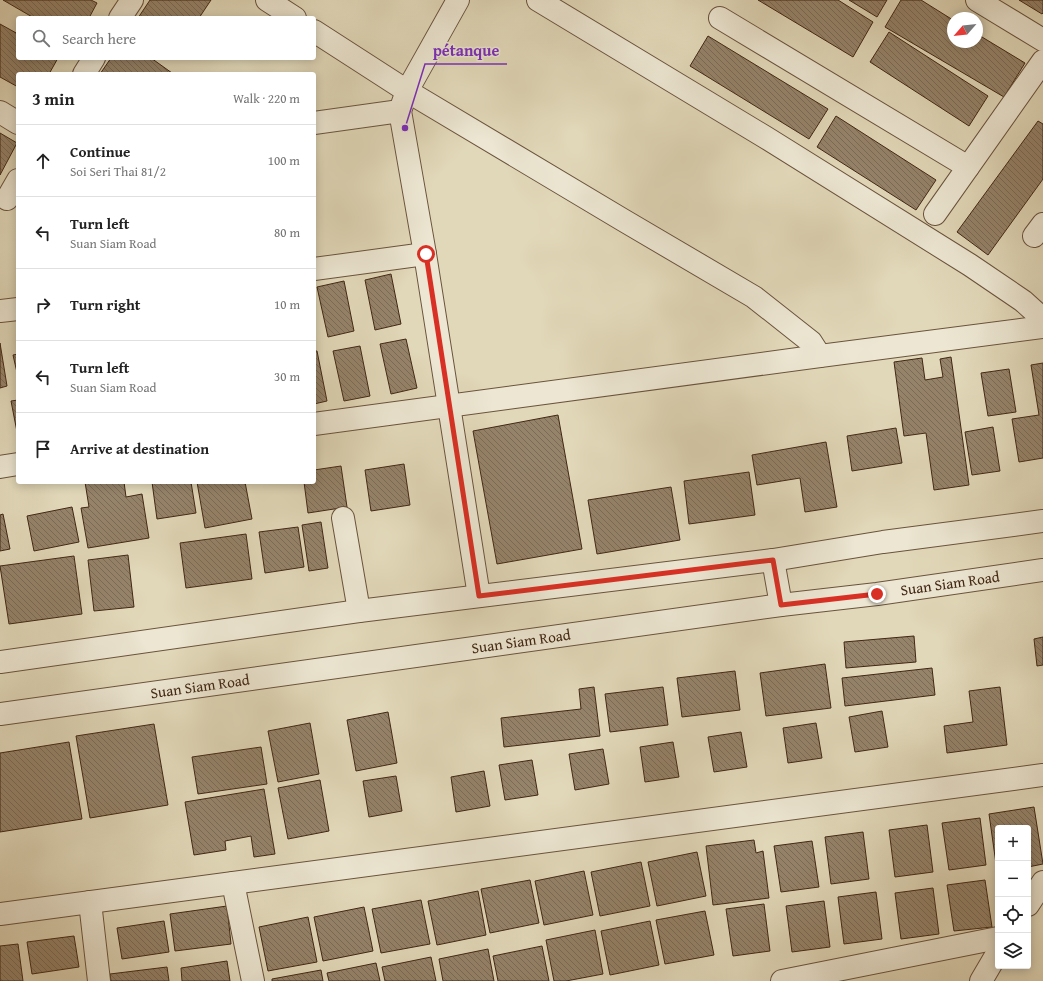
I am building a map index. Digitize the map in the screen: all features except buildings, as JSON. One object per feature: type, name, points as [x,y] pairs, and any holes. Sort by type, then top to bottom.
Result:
[{"type":"street","points":[[121,16],[132,0]]},
{"type":"street","points":[[267,0],[292,16]]},
{"type":"street","points":[[458,0],[404,101],[479,596]]},
{"type":"street","points":[[538,0],[765,136],[970,264],[1023,301],[1043,319]]},
{"type":"street","points":[[977,0],[1043,40]]},
{"type":"street","points":[[720,18],[968,167]]},
{"type":"street","points":[[316,33],[404,101],[616,216],[754,297],[811,342],[820,356]]},
{"type":"street","points":[[85,72],[93,60]]},
{"type":"street","points":[[935,214],[1043,61]]},
{"type":"street","points":[[316,123],[404,101]]},
{"type":"street","points":[[0,112],[16,122]]},
{"type":"street","points":[[7,199],[16,183]]},
{"type":"street","points":[[316,269],[426,254]]},
{"type":"street","points":[[0,311],[16,309]]},
{"type":"street","points":[[316,424],[1043,327]]},
{"type":"street","points":[[0,467],[16,464]]},
{"type":"street","points":[[343,518],[359,611]]},
{"type":"street","points":[[0,662],[359,611],[773,560],[883,542],[1043,521]]},
{"type":"street","points":[[773,560],[781,605]]},
{"type":"street","name":"Suan Siam Road","points":[[0,714],[1043,570]]},
{"type":"street","points":[[0,914],[1043,776]]},
{"type":"street","points":[[233,882],[253,981]]},
{"type":"street","points":[[1031,900],[1043,882]]},
{"type":"street","points":[[90,902],[99,981]]},
{"type":"street","points":[[795,980],[995,939]]},
{"type":"street","points":[[981,981],[995,957]]},
{"type":"place","name":"pétanque","points":[[405,128]]},
{"type":"route","points":[[426,254],[479,596],[773,560],[781,605],[877,594]]}]
